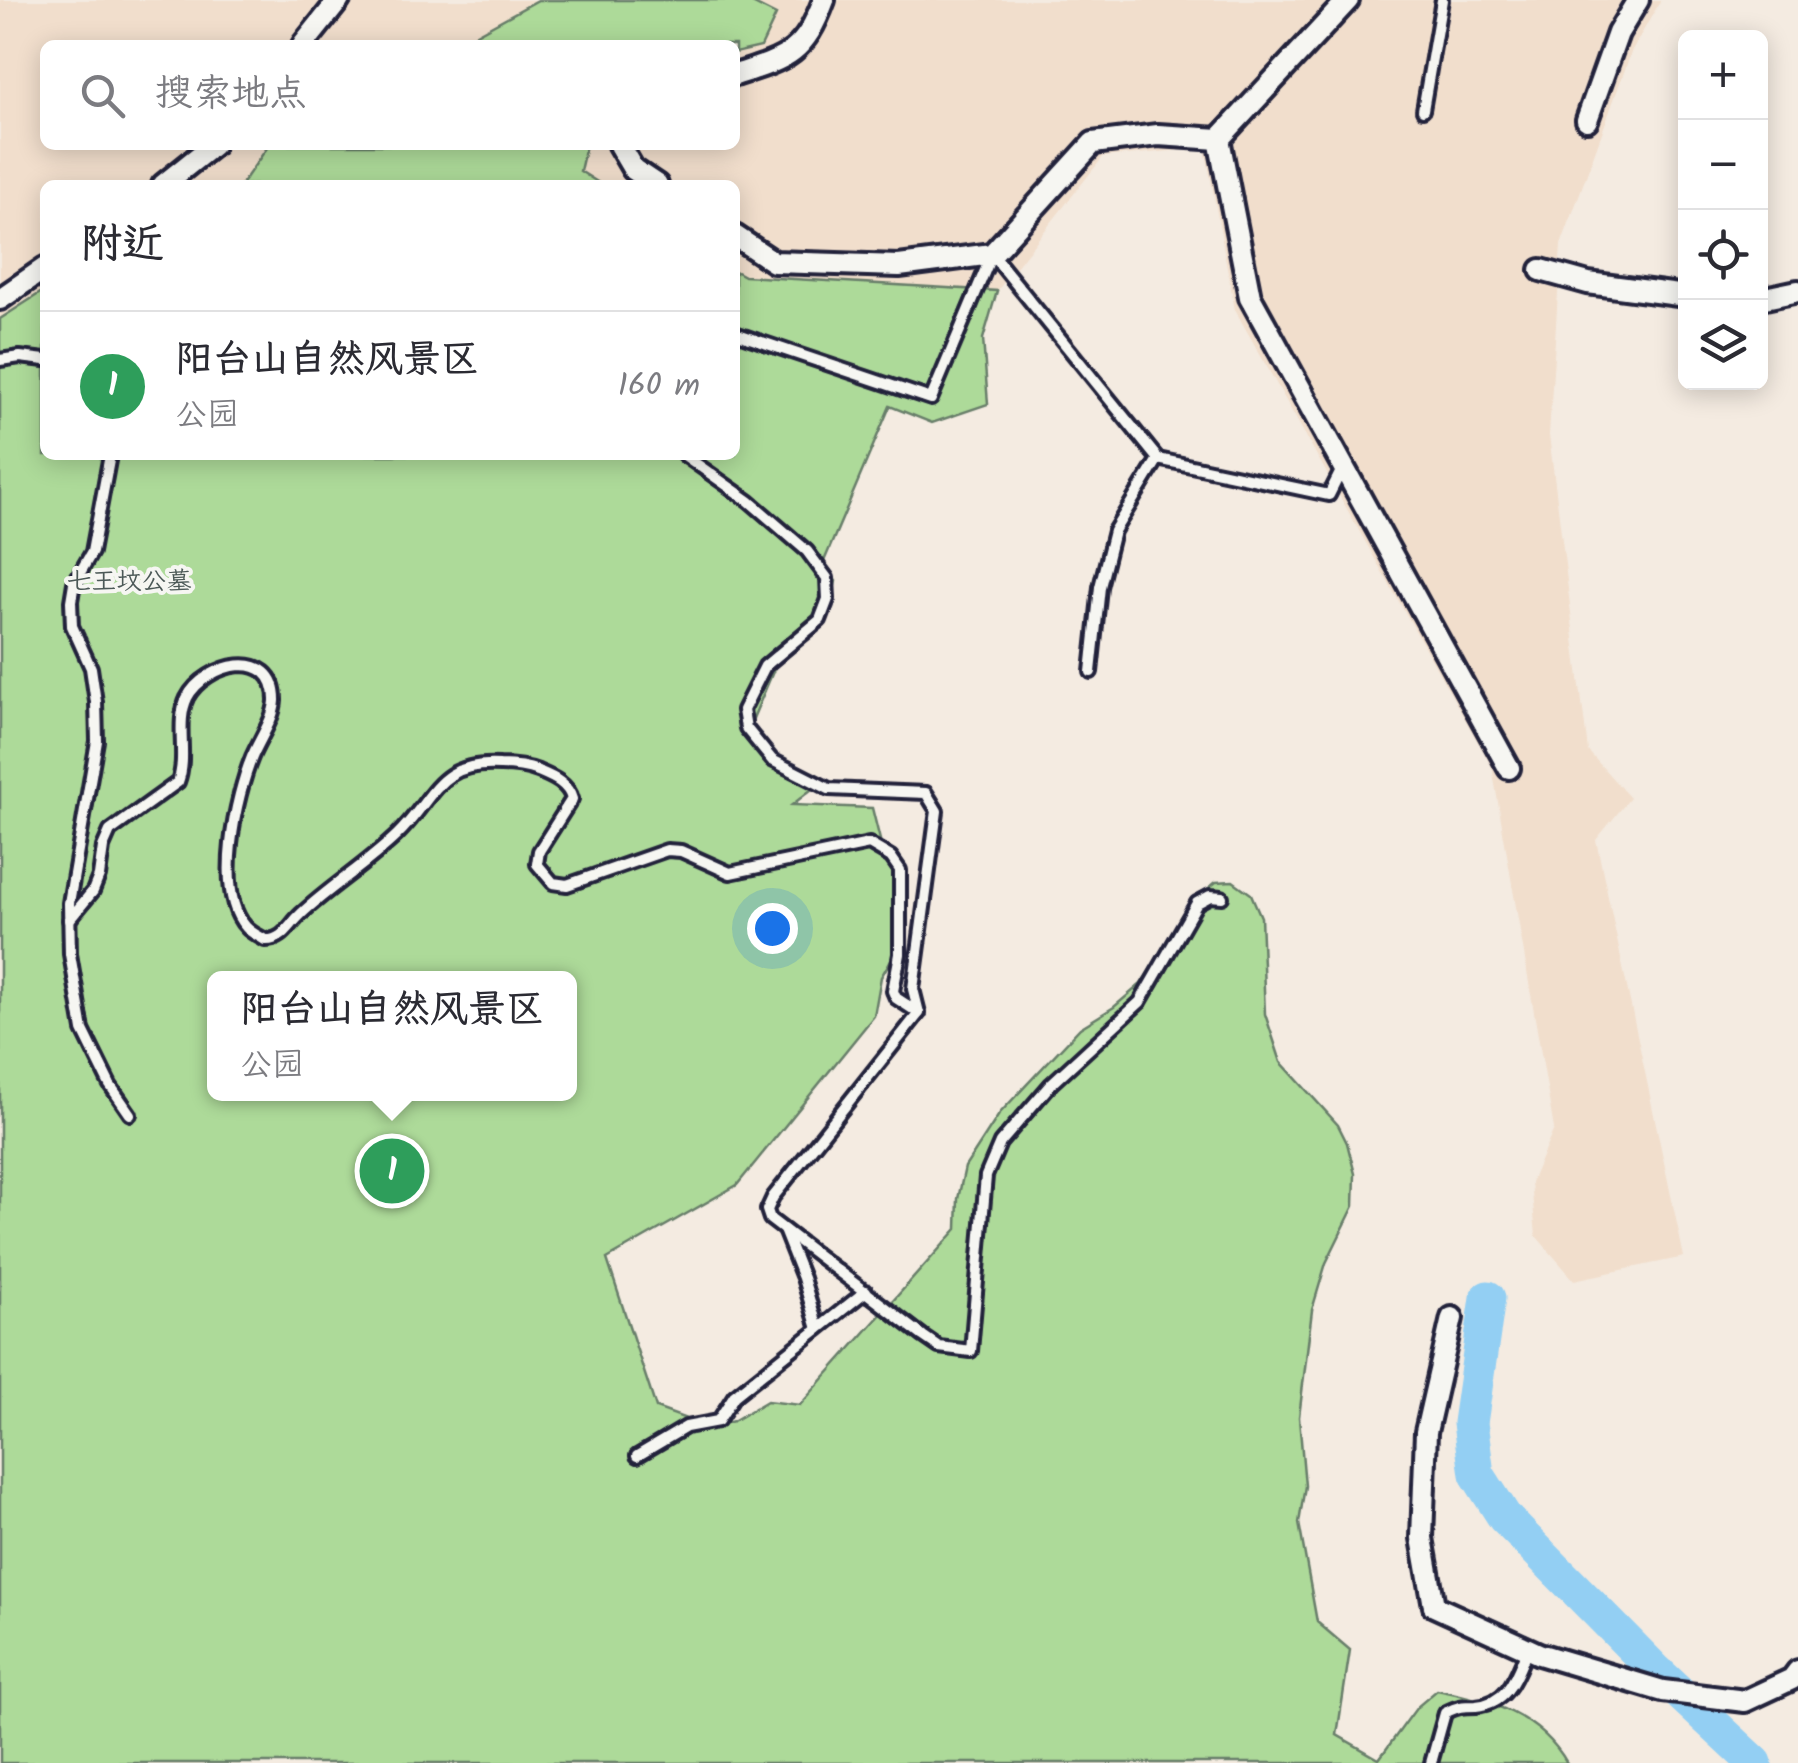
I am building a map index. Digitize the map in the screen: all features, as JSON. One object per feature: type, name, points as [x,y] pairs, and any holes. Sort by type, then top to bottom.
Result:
[{"type":"street","points":[[307,40],[339,0]]},
{"type":"street","points":[[740,73],[789,55],[812,33],[824,0]]},
{"type":"street","points":[[1219,139],[1348,0]]},
{"type":"street","points":[[1586,120],[1618,32],[1638,0]]},
{"type":"street","points":[[740,239],[774,262],[899,266],[992,254],[1093,143],[1158,135],[1219,139]]},
{"type":"street","points":[[1219,139],[1250,297],[1510,768]]},
{"type":"street","points":[[169,180],[207,150]]},
{"type":"street","points":[[622,150],[633,169],[650,180]]},
{"type":"street","points":[[1541,270],[1588,283],[1678,295]]},
{"type":"street","points":[[0,299],[40,271]]},
{"type":"street","points":[[1768,297],[1798,291]]},
{"type":"street","points":[[1452,1318],[1426,1432],[1422,1538],[1434,1606],[1528,1649],[1663,1691],[1745,1700],[1792,1678],[1798,1670]]},
{"type":"lane","points":[[1423,110],[1442,0]]},
{"type":"lane","points":[[740,334],[931,400],[992,254],[1158,459],[1329,495],[1344,466]]},
{"type":"lane","points":[[0,360],[40,359]]},
{"type":"lane","points":[[1091,672],[1100,587],[1114,531],[1158,459]]},
{"type":"lane","points":[[109,460],[92,552],[74,583],[71,601],[72,626],[91,668],[97,741],[69,903],[70,954],[84,1030],[110,1084],[130,1114]]},
{"type":"lane","points":[[691,460],[749,501],[807,551],[827,578],[828,599],[820,620],[765,666],[743,710],[746,728],[772,760],[828,789],[926,792],[937,811],[913,988],[919,1013]]},
{"type":"lane","points":[[69,920],[93,891],[110,831],[178,782],[184,704],[193,688],[214,670],[233,664],[250,666],[268,678],[274,690],[275,706],[238,793],[229,876],[244,926],[265,940],[281,936],[301,914],[400,833],[440,782],[460,768],[476,763],[523,766],[560,782],[570,791],[572,799],[539,851],[537,864],[553,883],[567,886],[667,850],[681,851],[730,873],[869,844],[891,856],[900,870],[900,954],[893,991],[896,998],[919,1013]]},
{"type":"lane","points":[[919,1013],[773,1196],[767,1210],[770,1219],[939,1347],[971,1351],[986,1176],[1000,1143],[1050,1084],[1140,1002],[1197,904],[1210,896],[1222,897]]},
{"type":"lane","points":[[784,1229],[818,1330]]},
{"type":"lane","points":[[638,1456],[686,1427],[718,1421],[734,1396],[866,1291]]},
{"type":"lane","points":[[1431,1763],[1445,1713],[1460,1705],[1478,1706],[1500,1700],[1511,1687],[1528,1649]]},
{"type":"shaded area","points":[[0,0],[538,0],[465,40],[40,40],[40,150],[266,150],[244,180],[40,180],[40,293],[0,319]]},
{"type":"shaded area","points":[[746,0],[1661,0],[1632,50],[1561,245],[1549,435],[1588,751],[1630,798],[1596,840],[1684,1257],[1574,1280],[1536,1236],[1531,1182],[1554,1129],[1492,767],[1235,310],[1205,148],[1103,157],[997,291],[744,276],[740,274],[740,180],[594,180],[580,171],[585,150],[740,150],[740,52],[761,47],[776,16]]},
{"type":"green space","points":[[538,0],[746,0],[776,15],[761,47],[740,52],[740,40],[465,40]]},
{"type":"green space","points":[[266,150],[585,150],[580,171],[594,180],[244,180]]},
{"type":"green space","name":"七王坟公墓","points":[[740,274],[997,291],[983,339],[988,404],[932,423],[890,406],[822,566],[836,581],[827,620],[775,667],[751,723],[767,753],[822,781],[792,805],[872,808],[882,848],[899,855],[907,884],[902,922],[895,953],[881,977],[874,1016],[737,1185],[607,1259],[656,1408],[711,1428],[733,1421],[767,1401],[800,1405],[957,1229],[965,1167],[1000,1113],[1080,1028],[1141,984],[1193,901],[1216,882],[1233,881],[1251,894],[1261,917],[1265,1014],[1281,1062],[1338,1125],[1355,1174],[1354,1206],[1326,1263],[1312,1310],[1299,1417],[1305,1486],[1299,1523],[1317,1622],[1350,1650],[1337,1735],[1379,1759],[1417,1707],[1437,1690],[1494,1705],[1528,1721],[1556,1746],[1567,1763],[0,1763],[0,319],[40,293],[40,460],[740,460]]},
{"type":"waterway","points":[[1488,1298],[1470,1423],[1477,1474],[1505,1518],[1655,1670],[1755,1763]]},
{"type":"place","name":"阳台山自然风景区","points":[[392,1171]]}]
